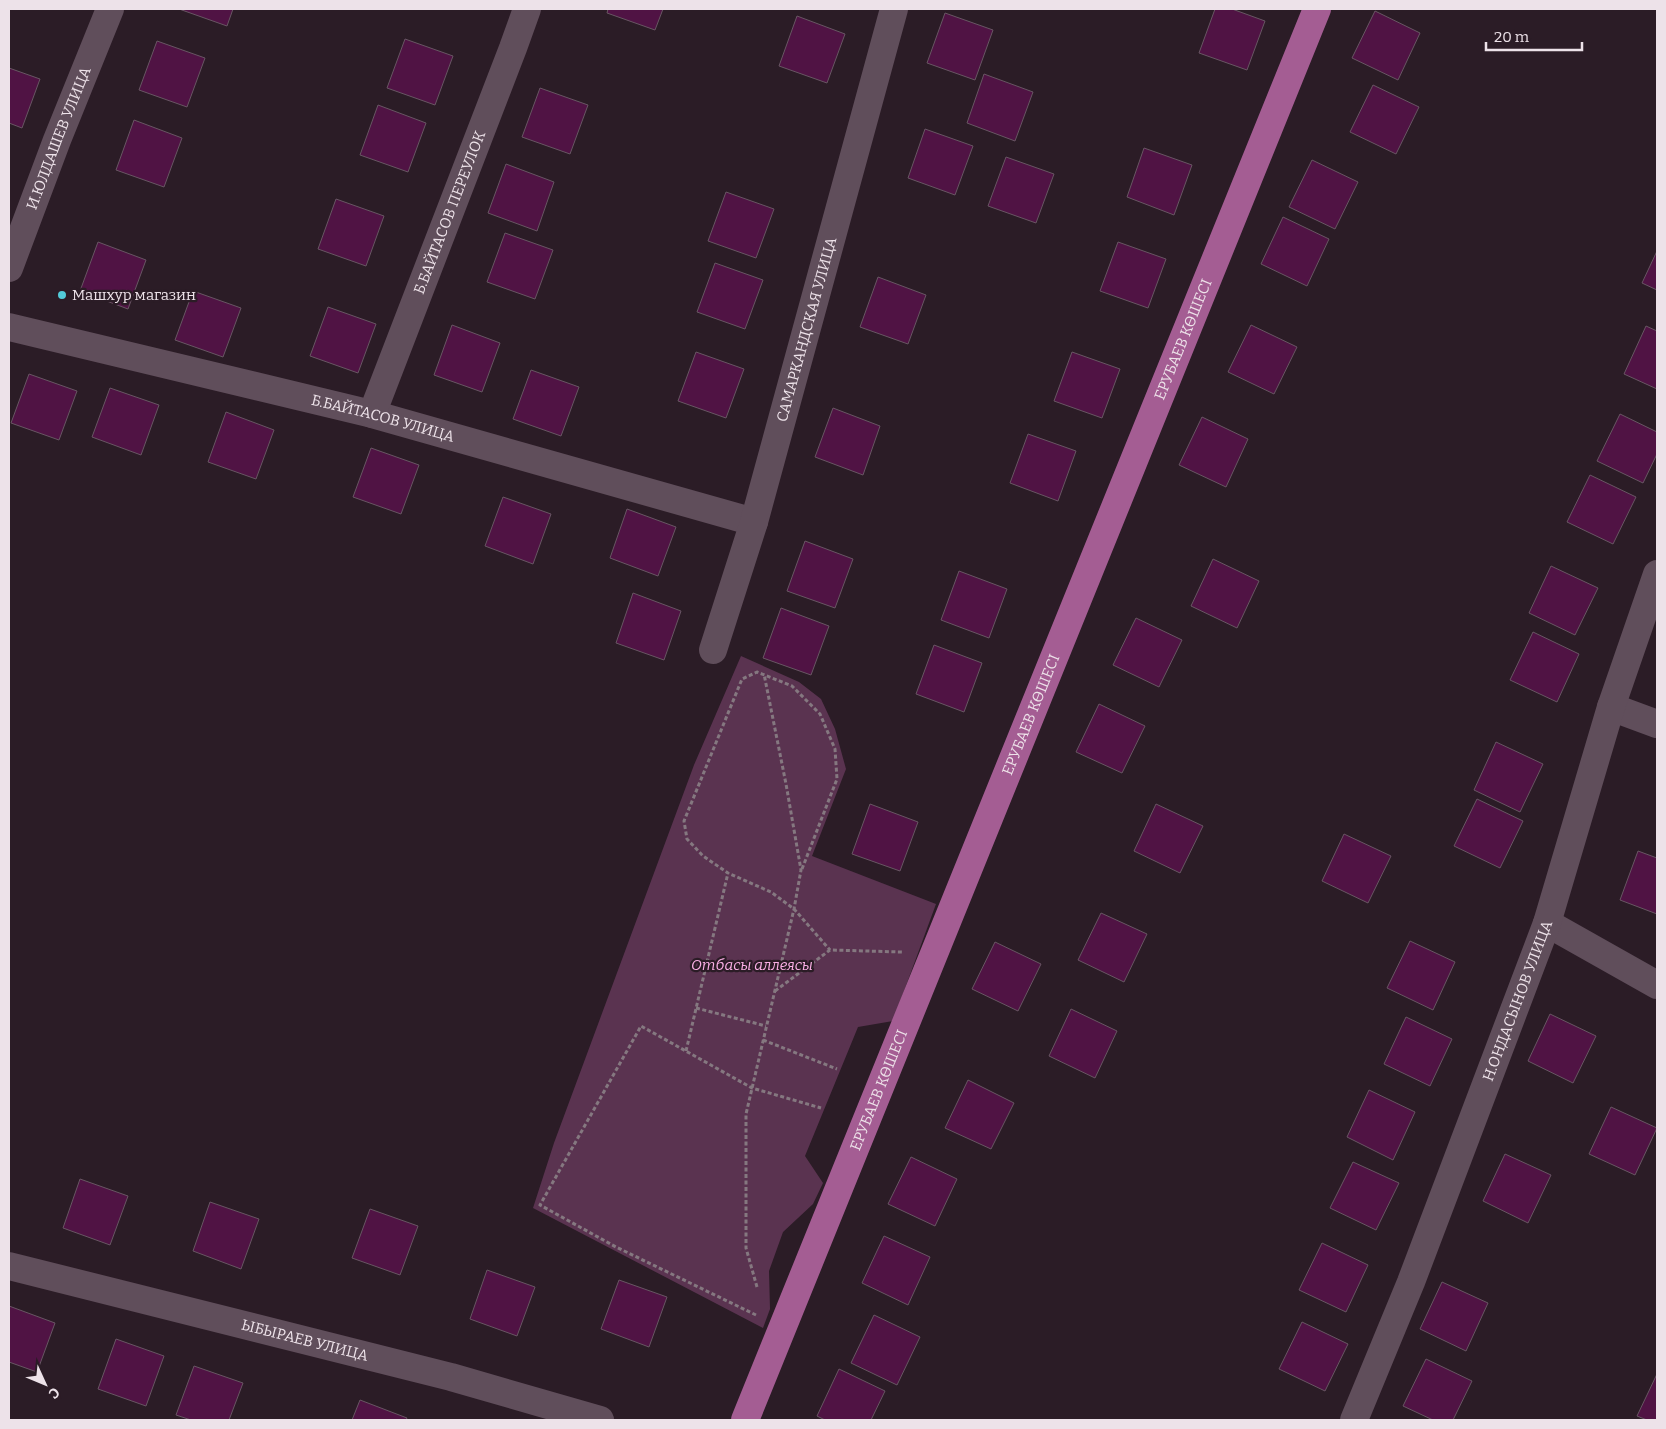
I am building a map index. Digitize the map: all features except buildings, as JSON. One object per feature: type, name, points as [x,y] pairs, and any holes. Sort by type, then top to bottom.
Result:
[{"type":"main road","name":"ЕРУБАЕВ КӨШЕСІ","points":[[745,1420],[1317,9]]},
{"type":"street","name":"И.ЮЛДАШЕВ УЛИЦА","points":[[9,268],[57,140],[110,9]]},
{"type":"street","name":"Б.БАЙТАСОВ ПЕРЕУЛОК","points":[[372,414],[514,48],[527,9]]},
{"type":"street","name":"САМАРКАНДСКАЯ УЛИЦА","points":[[713,650],[754,522],[894,9]]},
{"type":"street","name":"Б.БАЙТАСОВ УЛИЦА","points":[[9,327],[372,414],[754,522]]},
{"type":"street","name":"Н.ОНДАСЫНОВ УЛИЦА","points":[[1354,1420],[1411,1282],[1546,922],[1611,707],[1657,574]]},
{"type":"street","points":[[1611,707],[1657,724]]},
{"type":"street","points":[[1546,922],[1657,985]]},
{"type":"street","name":"ЫБЫРАЕВ УЛИЦА","points":[[9,1266],[451,1377],[600,1420]]},
{"type":"path","points":[[757,1287],[746,1248],[746,1114],[794,909],[801,870],[837,779],[835,749],[820,714],[792,686],[757,672],[742,679],[684,821],[687,839],[703,856],[728,873],[771,892],[794,909],[830,950]]},
{"type":"path","points":[[764,674],[801,870]]},
{"type":"path","points":[[686,1051],[728,873]]},
{"type":"path","points":[[774,992],[830,950],[905,952]]},
{"type":"path","points":[[696,1008],[766,1026]]},
{"type":"path","points":[[759,1316],[616,1247],[540,1205],[641,1026],[752,1088],[821,1108]]},
{"type":"path","points":[[763,1040],[837,1069]]},
{"type":"green space","name":"Отбасы аллеясы","points":[[741,656],[799,682],[821,699],[835,729],[846,769],[812,856],[936,904],[893,1021],[858,1027],[805,1156],[823,1183],[813,1204],[783,1232],[769,1271],[770,1309],[763,1328],[533,1208],[554,1143],[694,765]]},
{"type":"place","name":"Машхур магазин","points":[[62,295]]}]
